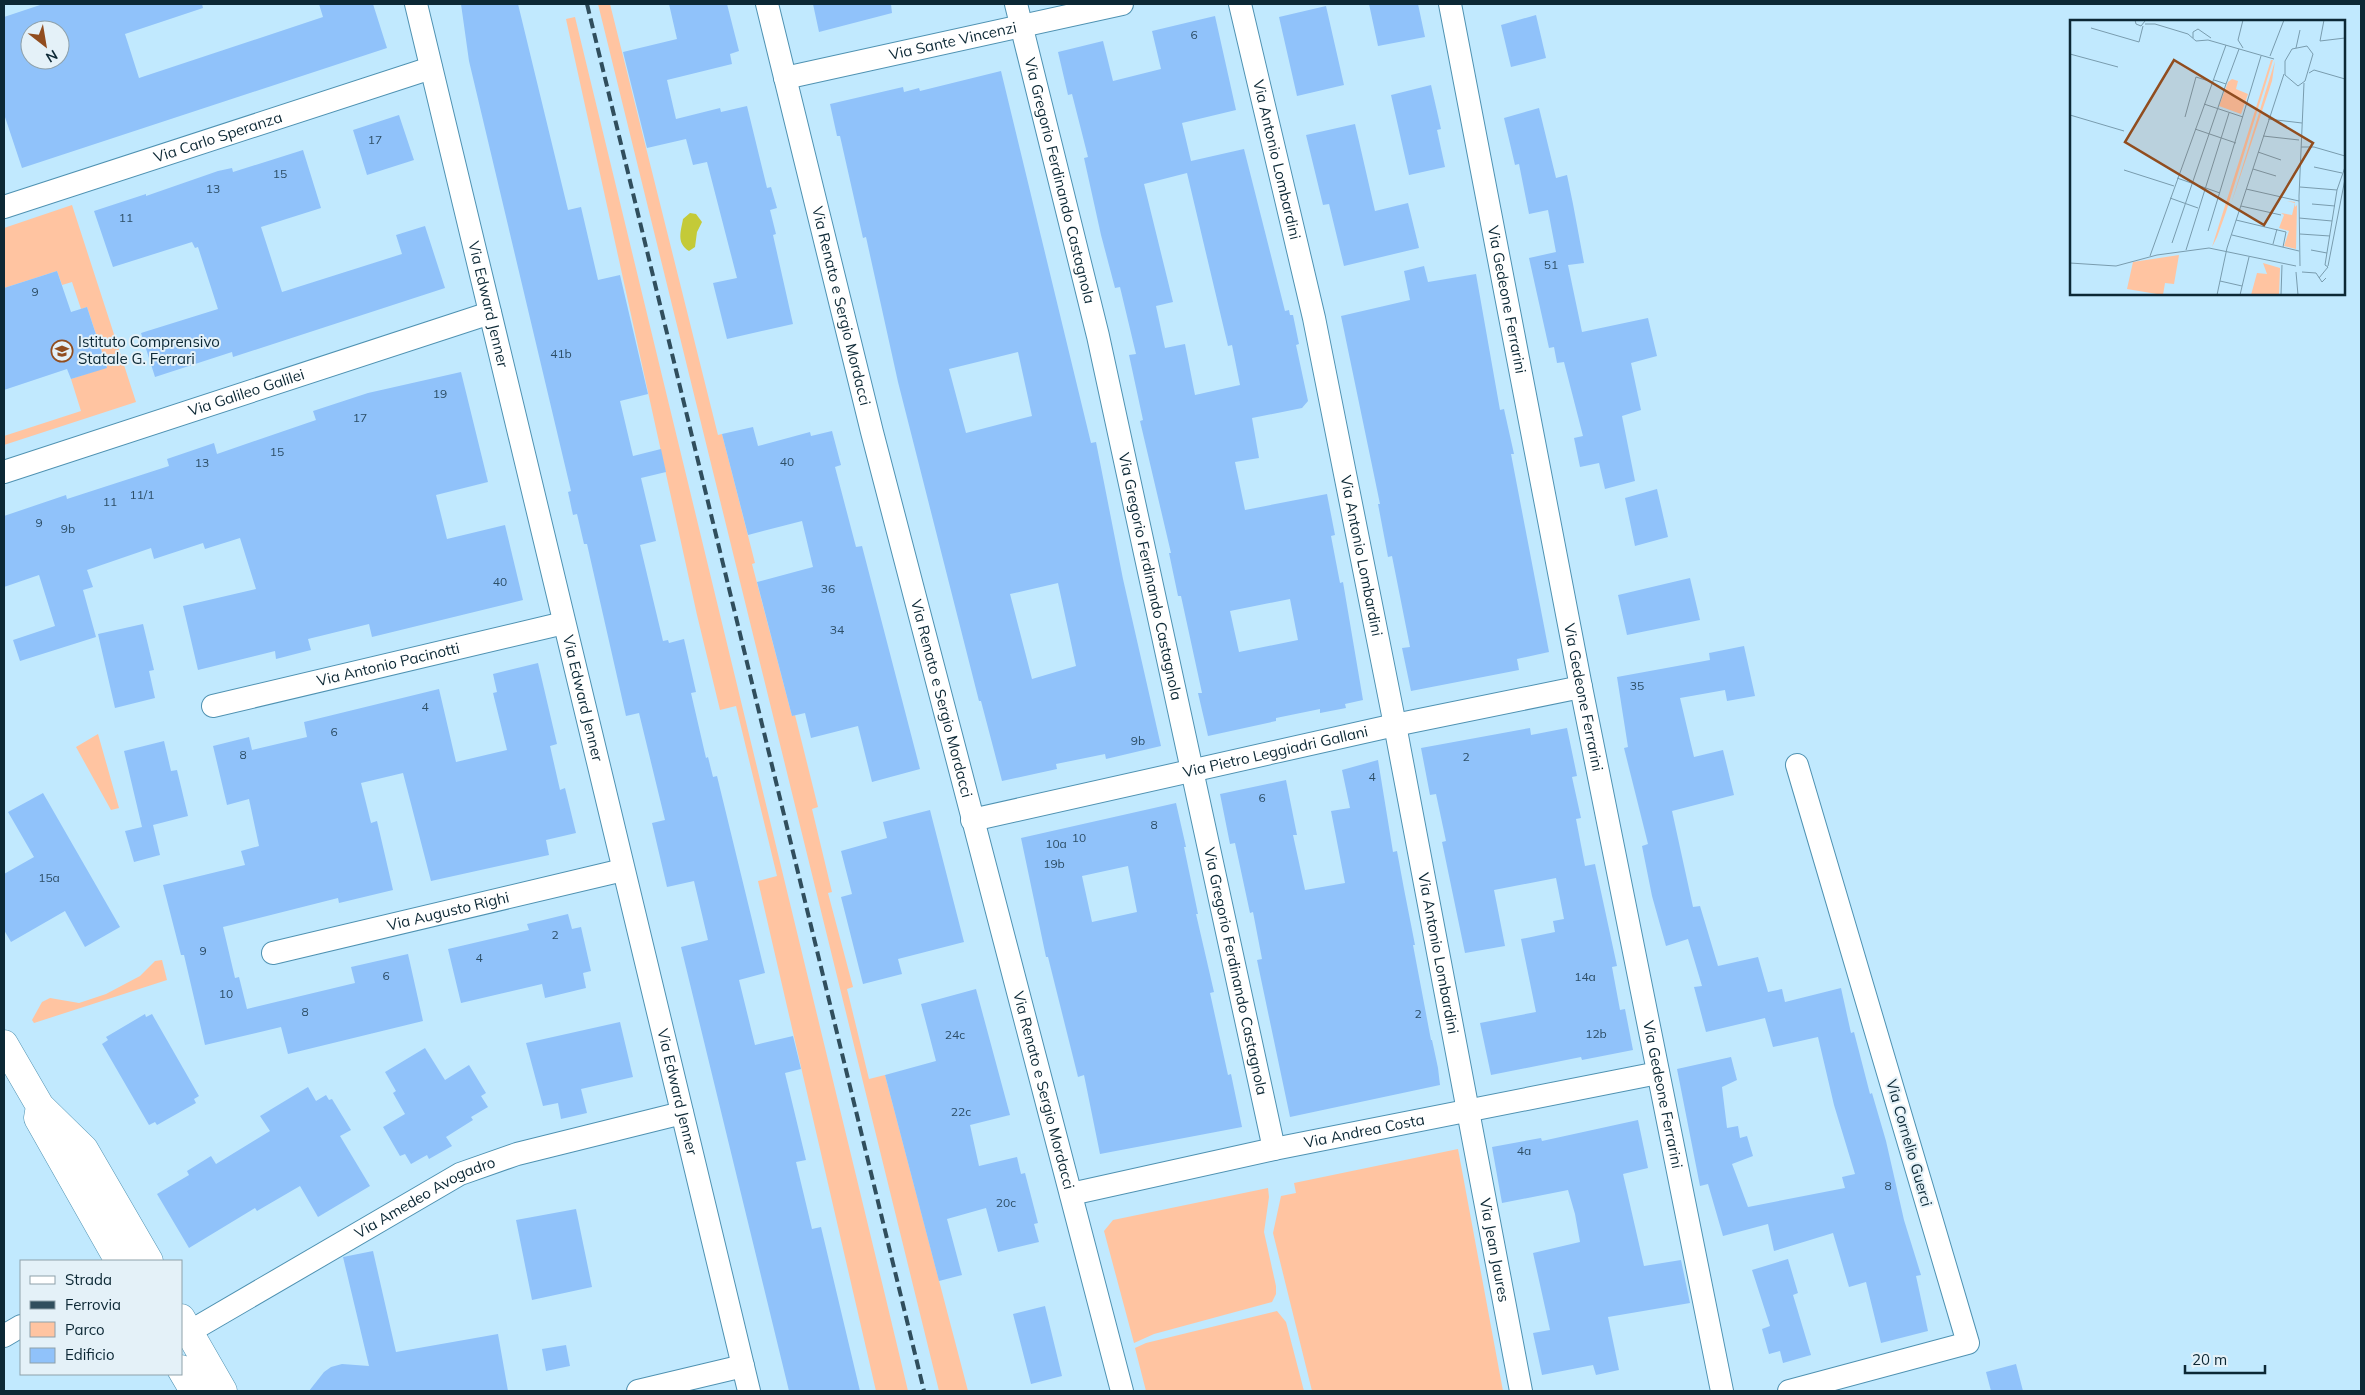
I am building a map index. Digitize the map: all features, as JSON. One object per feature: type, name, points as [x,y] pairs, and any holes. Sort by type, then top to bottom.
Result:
[{"type":"main road","points":[[4,1044],[40,1106],[84,1148],[148,1260]]},
{"type":"main road","points":[[40,1106],[38,1118],[118,1260]]},
{"type":"main road","points":[[184,1332],[208,1391]]},
{"type":"main road","points":[[184,1332],[223,1391]]},
{"type":"main road","points":[[182,1371],[194,1391]]},
{"type":"street","name":"Via Edward Jenner","points":[[416,4],[749,1391]]},
{"type":"street","name":"Via Renato e Sergio Mordacci","points":[[767,4],[875,441],[972,820],[1122,1391]]},
{"type":"street","name":"Via Gregorio Ferdinando Castagnola","points":[[1016,4],[1098,336],[1274,1149]]},
{"type":"street","name":"Via Sante Vincenzi","points":[[785,78],[1122,4]]},
{"type":"street","name":"Via Antonio Lombardini","points":[[1240,4],[1298,243],[1395,725],[1468,1111]]},
{"type":"street","name":"Via Gedeone Ferrarini","points":[[1450,4],[1581,687],[1722,1391]]},
{"type":"street","name":"Via Carlo Speranza","points":[[4,208],[431,68]]},
{"type":"street","name":"Via Galileo Galilei","points":[[4,472],[490,313]]},
{"type":"street","name":"Via Antonio Pacinotti","points":[[213,706],[564,623]]},
{"type":"street","name":"Via Pietro Leggiadri Gallani","points":[[972,820],[1395,725],[1581,687]]},
{"type":"street","name":"Via Cornelio Guerci","points":[[1789,1391],[1968,1343],[1797,765]]},
{"type":"street","name":"Via Augusto Righi","points":[[273,953],[623,870]]},
{"type":"street","name":"Via Andrea Costa","points":[[1071,1194],[1274,1149],[1658,1073]]},
{"type":"street","name":"Via Jean Jaures","points":[[1468,1111],[1521,1391]]},
{"type":"street","name":"Via Amedeo Avogadro","points":[[184,1332],[460,1174],[510,1156],[682,1113]]},
{"type":"street","points":[[4,1336],[20,1327]]},
{"type":"street","points":[[638,1391],[743,1366]]},
{"type":"green space","points":[[598,4],[610,4],[718,435],[722,434],[755,563],[752,564],[792,716],[795,715],[818,807],[812,809],[832,892],[828,893],[853,987],[847,989],[869,1079],[885,1075],[968,1391],[939,1391]]},
{"type":"green space","points":[[575,17],[908,1391],[876,1391],[758,881],[777,876],[736,706],[720,710],[697,615],[566,19]]},
{"type":"green space","points":[[72,205],[136,402],[4,445],[4,436],[81,411],[71,379],[107,367],[87,307],[81,309],[72,282],[62,285],[57,271],[4,288],[4,228]]},
{"type":"green space","points":[[98,734],[119,808],[111,810],[76,747]]},
{"type":"green space","points":[[162,960],[167,980],[34,1023],[32,1020],[42,1002],[50,998],[79,1003],[106,994],[140,976],[155,961]]},
{"type":"green space","points":[[1458,1149],[1503,1391],[1312,1391],[1273,1233],[1281,1196],[1296,1193],[1294,1183]]},
{"type":"green space","points":[[1268,1188],[1269,1197],[1264,1232],[1276,1286],[1276,1294],[1272,1302],[1154,1334],[1134,1343],[1104,1231],[1113,1220]]},
{"type":"green space","points":[[1277,1311],[1286,1322],[1304,1391],[1146,1391],[1135,1348],[1146,1343]]},
{"type":"shaded area","points":[[690,213],[696,214],[702,222],[697,232],[695,247],[689,251],[682,244],[680,237],[683,219]]},
{"type":"building","points":[[43,4],[202,4],[203,8],[125,34],[139,78],[323,17],[319,4],[373,4],[387,48],[22,168],[4,114],[4,17]]},
{"type":"building","points":[[461,4],[518,4],[568,210],[581,207],[598,280],[620,275],[648,394],[620,401],[633,456],[661,449],[666,472],[641,478],[656,541],[640,545],[663,641],[668,640],[669,643],[684,639],[696,692],[691,693],[706,758],[708,757],[713,777],[717,776],[765,973],[739,980],[755,1045],[793,1036],[801,1069],[785,1073],[806,1160],[796,1162],[812,1229],[821,1227],[860,1391],[789,1391],[681,947],[708,940],[694,881],[667,887],[652,823],[665,820],[639,713],[626,716],[587,544],[584,544],[577,514],[573,515],[568,492],[571,491],[469,61]]},
{"type":"building","points":[[669,4],[727,4],[739,51],[730,54],[732,64],[667,80],[676,119],[720,108],[721,112],[747,106],[767,188],[771,187],[777,208],[770,210],[776,234],[773,235],[793,324],[727,339],[713,283],[737,278],[707,162],[693,165],[686,139],[647,148],[623,52],[677,39]]},
{"type":"building","points":[[813,4],[891,4],[892,13],[819,32]]},
{"type":"building","points":[[1369,4],[1418,4],[1425,37],[1378,46]]},
{"type":"building","points":[[1326,6],[1344,85],[1297,96],[1279,17]]},
{"type":"building","points":[[1536,15],[1546,58],[1511,67],[1501,25]]},
{"type":"building","points":[[1215,16],[1236,110],[1182,123],[1191,161],[1244,149],[1285,311],[1289,310],[1290,315],[1293,315],[1299,344],[1296,345],[1308,401],[1302,408],[1252,418],[1259,458],[1235,462],[1245,510],[1327,494],[1335,535],[1331,536],[1340,583],[1343,582],[1363,700],[1345,704],[1346,708],[1320,713],[1320,709],[1276,718],[1276,721],[1208,736],[1198,693],[1202,693],[1181,596],[1178,596],[1169,553],[1171,553],[1140,421],[1143,420],[1129,355],[1136,354],[1120,287],[1115,288],[1101,235],[1084,158],[1088,157],[1072,94],[1068,95],[1058,52],[1103,41],[1113,81],[1161,69],[1152,31]],"holes":[[[1187,173],[1228,346],[1232,345],[1240,385],[1195,395],[1185,344],[1165,348],[1156,306],[1173,302],[1144,184]],[[1290,599],[1298,640],[1239,652],[1230,611]]]},
{"type":"building","points":[[1001,71],[1091,443],[1096,442],[1123,579],[1161,746],[1106,759],[1105,754],[1056,764],[1057,769],[1002,781],[981,701],[979,701],[898,382],[866,237],[863,238],[840,136],[837,136],[830,104],[903,87],[904,92],[919,88],[920,91]],"holes":[[[1018,352],[1032,416],[966,433],[949,369]],[[1058,583],[1076,666],[1032,679],[1010,594]]]},
{"type":"building","points":[[1431,85],[1441,129],[1437,130],[1445,167],[1409,175],[1391,95]]},
{"type":"building","points":[[1539,108],[1556,178],[1567,175],[1573,204],[1584,263],[1568,265],[1582,332],[1648,318],[1657,356],[1631,363],[1641,410],[1622,416],[1635,481],[1605,489],[1599,463],[1580,467],[1574,438],[1583,436],[1564,362],[1557,363],[1554,347],[1549,348],[1529,258],[1556,252],[1548,210],[1529,214],[1519,164],[1515,165],[1504,118]]},
{"type":"building","points":[[399,115],[414,160],[367,175],[353,130]]},
{"type":"building","points":[[1355,124],[1375,211],[1408,203],[1419,248],[1344,266],[1329,204],[1323,205],[1306,135]]},
{"type":"building","points":[[303,150],[321,208],[261,227],[282,292],[402,254],[396,235],[425,226],[445,288],[233,357],[232,352],[155,377],[141,333],[218,309],[198,247],[195,248],[192,242],[113,267],[94,211],[146,194],[146,196],[218,171],[232,168],[233,172]]},
{"type":"building","points":[[1424,266],[1428,282],[1476,274],[1500,410],[1504,409],[1514,454],[1511,454],[1549,652],[1517,659],[1519,670],[1411,691],[1402,648],[1410,647],[1392,556],[1388,557],[1378,504],[1380,504],[1341,316],[1410,300],[1404,271]]},
{"type":"building","points":[[57,271],[71,312],[87,307],[107,368],[71,379],[67,369],[4,390],[4,288]]},
{"type":"building","points":[[461,372],[488,482],[436,495],[447,539],[505,525],[523,600],[372,637],[369,624],[308,639],[311,650],[276,659],[275,651],[198,670],[183,606],[256,589],[240,538],[205,549],[203,543],[154,559],[151,548],[87,570],[93,587],[83,590],[96,637],[20,661],[13,640],[55,626],[39,575],[4,587],[4,516],[66,495],[67,499],[169,466],[167,459],[214,443],[217,454],[316,420],[313,411],[368,393]]},
{"type":"building","points":[[753,427],[758,446],[810,432],[811,436],[832,431],[841,465],[835,467],[856,547],[862,546],[920,769],[872,782],[858,726],[811,738],[805,713],[792,716],[757,582],[813,567],[802,521],[748,535],[722,434]]},
{"type":"building","points":[[1657,489],[1668,537],[1635,546],[1625,498]]},
{"type":"building","points":[[1690,578],[1700,620],[1627,635],[1618,595]]},
{"type":"building","points":[[143,624],[154,670],[149,671],[155,698],[115,708],[98,634]]},
{"type":"building","points":[[1744,646],[1755,696],[1727,701],[1725,690],[1680,698],[1694,757],[1723,750],[1734,795],[1672,811],[1693,907],[1700,906],[1718,966],[1758,957],[1768,992],[1782,989],[1785,1002],[1841,988],[1851,1033],[1854,1032],[1870,1094],[1872,1093],[1886,1141],[1904,1220],[1921,1275],[1916,1276],[1928,1331],[1881,1343],[1866,1282],[1849,1287],[1833,1233],[1774,1251],[1768,1224],[1723,1236],[1708,1184],[1700,1186],[1677,1069],[1731,1057],[1737,1080],[1722,1087],[1727,1128],[1738,1126],[1740,1138],[1747,1136],[1753,1156],[1732,1164],[1748,1207],[1845,1188],[1842,1177],[1855,1174],[1834,1105],[1818,1037],[1773,1047],[1765,1018],[1706,1032],[1694,987],[1702,986],[1688,939],[1666,946],[1652,896],[1642,846],[1648,844],[1624,748],[1628,747],[1617,677],[1710,660],[1709,653]]},
{"type":"building","points":[[538,663],[557,744],[550,746],[560,790],[565,788],[576,833],[546,840],[549,855],[431,881],[403,773],[361,783],[371,823],[377,821],[393,890],[339,903],[338,898],[223,927],[235,978],[239,977],[247,1009],[355,983],[351,967],[408,954],[423,1021],[288,1054],[281,1027],[205,1045],[184,955],[181,955],[163,885],[245,865],[241,851],[259,846],[249,799],[227,805],[213,746],[249,737],[252,750],[307,737],[304,722],[439,689],[456,762],[507,750],[493,693],[497,692],[493,674]]},
{"type":"building","points":[[1530,728],[1531,735],[1567,728],[1577,776],[1572,777],[1581,818],[1576,819],[1585,866],[1595,864],[1617,966],[1612,967],[1620,1010],[1625,1009],[1633,1050],[1582,1060],[1581,1057],[1491,1075],[1480,1023],[1536,1012],[1521,939],[1555,932],[1553,921],[1564,919],[1556,878],[1494,890],[1505,946],[1465,953],[1442,842],[1446,841],[1436,794],[1430,795],[1421,748]]},
{"type":"building","points":[[164,741],[171,771],[177,770],[188,816],[153,825],[160,855],[134,862],[125,831],[142,827],[124,751]]},
{"type":"building","points":[[1378,760],[1393,852],[1397,851],[1440,1085],[1290,1117],[1257,960],[1262,959],[1253,912],[1250,913],[1235,843],[1230,844],[1220,794],[1286,780],[1297,835],[1293,835],[1305,890],[1345,883],[1331,811],[1350,808],[1342,770]]},
{"type":"building","points":[[43,793],[120,927],[85,947],[65,911],[11,942],[4,930],[4,874],[34,857],[8,812]]},
{"type":"building","points":[[1176,803],[1186,847],[1184,847],[1198,914],[1196,914],[1214,992],[1210,993],[1228,1075],[1231,1074],[1242,1127],[1100,1154],[1084,1075],[1078,1077],[1048,957],[1046,957],[1021,838]],"holes":[[[1128,866],[1137,912],[1092,922],[1082,876]]]},
{"type":"building","points":[[930,810],[964,942],[898,959],[902,974],[863,984],[841,897],[852,894],[841,851],[887,838],[883,822]]},
{"type":"building","points":[[568,914],[572,929],[581,927],[591,971],[583,973],[586,988],[545,998],[542,984],[461,1003],[448,949],[529,930],[527,924]]},
{"type":"building","points":[[976,989],[1010,1115],[970,1125],[979,1166],[1017,1157],[1021,1174],[1025,1173],[1038,1223],[1034,1224],[1039,1242],[998,1252],[986,1208],[947,1219],[962,1275],[939,1281],[885,1075],[936,1061],[921,1004]]},
{"type":"building","points":[[145,1014],[146,1017],[152,1014],[199,1096],[194,1099],[196,1103],[157,1125],[155,1122],[149,1125],[102,1044],[108,1040],[106,1037]]},
{"type":"building","points":[[620,1022],[633,1077],[581,1089],[587,1113],[561,1119],[558,1103],[543,1106],[526,1043]]},
{"type":"building","points":[[425,1048],[445,1080],[469,1065],[486,1093],[481,1096],[488,1107],[471,1117],[473,1120],[446,1137],[452,1146],[429,1159],[427,1155],[411,1164],[405,1154],[400,1156],[383,1127],[405,1114],[393,1093],[396,1091],[385,1072]]},
{"type":"building","points":[[308,1087],[316,1101],[326,1095],[329,1100],[332,1099],[351,1130],[340,1136],[370,1186],[318,1217],[300,1186],[257,1211],[255,1208],[189,1248],[157,1194],[189,1175],[187,1171],[211,1156],[216,1164],[270,1131],[260,1116]]},
{"type":"building","points":[[1638,1120],[1648,1168],[1623,1174],[1644,1266],[1681,1260],[1690,1303],[1608,1317],[1619,1370],[1596,1375],[1593,1365],[1542,1375],[1533,1333],[1550,1330],[1533,1253],[1580,1242],[1575,1214],[1568,1190],[1502,1203],[1492,1147],[1541,1138],[1542,1141]]},
{"type":"building","points":[[576,1209],[592,1287],[532,1300],[516,1220]]},
{"type":"building","points":[[373,1251],[396,1352],[498,1334],[508,1391],[309,1391],[324,1372],[331,1367],[342,1364],[369,1366],[343,1257]]},
{"type":"building","points":[[1788,1259],[1798,1293],[1793,1295],[1811,1355],[1783,1363],[1780,1351],[1769,1354],[1762,1329],[1770,1326],[1752,1270]]},
{"type":"building","points":[[1045,1306],[1062,1376],[1031,1384],[1013,1314]]},
{"type":"building","points":[[566,1345],[570,1366],[546,1371],[542,1349]]},
{"type":"building","points":[[2016,1364],[2023,1391],[1991,1391],[1986,1372]]},
{"type":"railway","points":[[587,4],[924,1391]]},
{"type":"place","name":"Istituto Comprensivo Statale G. Ferrari","points":[[62,351]]}]
